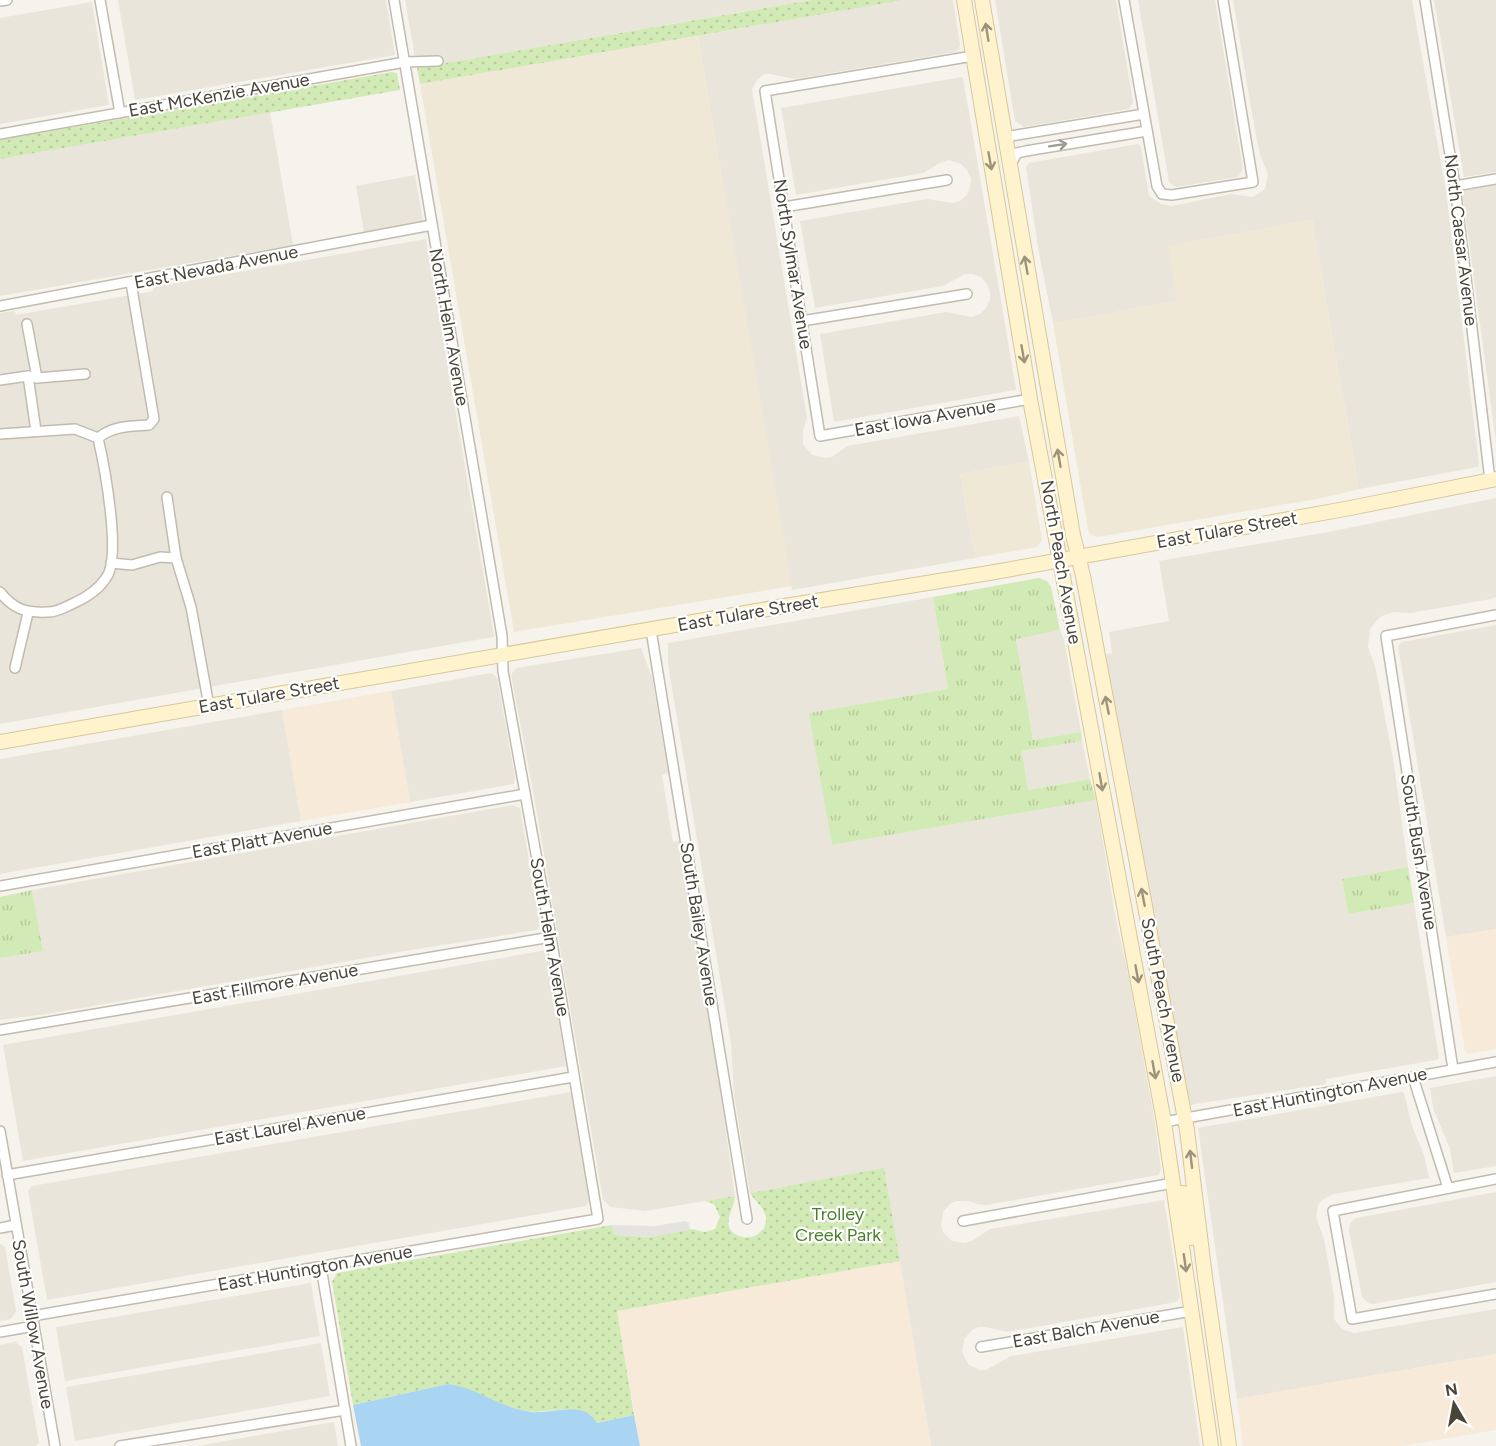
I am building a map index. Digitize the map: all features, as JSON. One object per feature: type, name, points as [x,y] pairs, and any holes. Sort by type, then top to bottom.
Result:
[{"type":"main road","name":"North Peach Avenue","points":[[964,0],[1030,399],[1164,1122]]},
{"type":"main road","name":"North Peach Avenue","points":[[982,0],[1077,556]]},
{"type":"main road","points":[[973,56],[983,65],[995,126],[998,134],[1005,137]]},
{"type":"main road","name":"East Tulare Street","points":[[0,742],[1060,560],[1493,480]]},
{"type":"main road","name":"South Peach Avenue","points":[[1077,556],[1083,576],[1185,1119],[1229,1446]]},
{"type":"main road","points":[[1164,1122],[1211,1446]]},
{"type":"main road","points":[[1173,1183],[1184,1194],[1191,1238],[1205,1277]]},
{"type":"main road","points":[[1192,1311],[1201,1319],[1210,1377],[1224,1417]]},
{"type":"main road","points":[[1205,1402],[1216,1419],[1220,1446]]},
{"type":"street","points":[[0,1],[7,0]]},
{"type":"street","points":[[100,0],[120,113]]},
{"type":"street","name":"North Helm Avenue","points":[[394,0],[502,636],[502,655]]},
{"type":"street","points":[[1124,0],[1157,186],[1162,194],[1172,195],[1253,182],[1223,0]]},
{"type":"street","name":"North Caesar Avenue","points":[[1425,0],[1455,186],[1493,480]]},
{"type":"street","name":"North Sylmar Avenue","points":[[820,436],[765,91],[973,56]]},
{"type":"street","name":"East McKenzie Avenue","points":[[0,134],[405,62],[438,61]]},
{"type":"street","points":[[1005,137],[1144,114]]},
{"type":"street","points":[[1010,168],[1017,153],[1147,130]]},
{"type":"street","points":[[1455,186],[1496,179]]},
{"type":"street","points":[[784,207],[947,180]]},
{"type":"street","name":"East Nevada Avenue","points":[[0,306],[432,225]]},
{"type":"street","points":[[98,438],[107,430],[149,425],[154,419],[131,283]]},
{"type":"street","points":[[802,321],[967,294]]},
{"type":"street","points":[[27,324],[36,432]]},
{"type":"street","points":[[0,380],[86,375]]},
{"type":"street","name":"East Iowa Avenue","points":[[820,436],[1030,399]]},
{"type":"street","points":[[0,434],[75,429],[98,438]]},
{"type":"street","points":[[0,592],[6,600],[28,613],[55,612],[84,599],[108,577],[113,556],[110,514],[104,462],[98,438]]},
{"type":"street","points":[[167,496],[176,558],[191,607],[209,706]]},
{"type":"street","points":[[111,563],[132,565],[160,557],[176,558]]},
{"type":"street","points":[[15,668],[28,613]]},
{"type":"street","name":"South Bush Avenue","points":[[1453,1069],[1386,636],[1496,615]]},
{"type":"street","name":"South Bailey Avenue","points":[[651,630],[747,1219]]},
{"type":"street","name":"South Helm Avenue","points":[[502,655],[598,1220]]},
{"type":"street","name":"East Platt Avenue","points":[[0,886],[525,794]]},
{"type":"street","name":"East Fillmore Avenue","points":[[0,1030],[551,937]]},
{"type":"street","name":"East Huntington Avenue","points":[[1164,1122],[1496,1062]]},
{"type":"street","name":"East Laurel Avenue","points":[[8,1174],[573,1077]]},
{"type":"street","points":[[1413,1077],[1448,1188]]},
{"type":"street","name":"South Willow Avenue","points":[[0,1133],[55,1446]]},
{"type":"street","points":[[1496,1179],[1333,1211],[1352,1319],[1496,1294]]},
{"type":"street","points":[[963,1221],[1173,1183]]},
{"type":"street","name":"East Huntington Avenue","points":[[0,1332],[33,1321],[321,1267],[598,1220]]},
{"type":"street","points":[[0,1228],[16,1226]]},
{"type":"street","points":[[321,1267],[351,1446]]},
{"type":"street","name":"East Balch Avenue","points":[[981,1347],[1192,1311]]},
{"type":"street","points":[[120,1446],[345,1410]]},
{"type":"shaded area","points":[[118,0],[386,0],[395,55],[135,100]]},
{"type":"shaded area","points":[[405,0],[811,0],[417,68]]},
{"type":"shaded area","points":[[904,0],[953,0],[959,49],[955,52],[795,79],[764,74],[752,89],[807,418],[803,431],[803,444],[812,455],[825,458],[832,457],[847,446],[1019,416],[1029,462],[960,474],[975,558],[792,590],[698,36]]},
{"type":"shaded area","points":[[995,0],[1116,0],[1133,102],[1129,109],[1024,127],[1015,121]]},
{"type":"shaded area","points":[[1138,0],[1215,0],[1243,169],[1238,177],[1176,187],[1169,182]]},
{"type":"shaded area","points":[[1233,0],[1412,0],[1446,191],[1479,464],[1477,467],[1359,489],[1312,220],[1169,246],[1178,301],[1053,323],[1039,253],[1026,167],[1029,163],[1138,144],[1141,147],[1149,196],[1161,204],[1171,206],[1231,194],[1253,197],[1265,189],[1268,174],[1260,155],[1255,131]]},
{"type":"shaded area","points":[[1434,0],[1496,0],[1496,172],[1464,177]]},
{"type":"shaded area","points":[[92,2],[109,105],[0,124],[0,18]]},
{"type":"shaded area","points":[[698,36],[792,586],[514,632],[420,84]]},
{"type":"shaded area","points":[[962,77],[1016,389],[834,422],[820,334],[946,312],[972,317],[980,314],[986,308],[990,300],[990,292],[981,277],[965,274],[943,286],[815,308],[800,221],[927,199],[953,203],[967,195],[971,179],[961,164],[949,160],[923,173],[796,195],[781,108]]},
{"type":"shaded area","points":[[270,112],[293,245],[0,296],[0,159]]},
{"type":"shaded area","points":[[415,175],[423,222],[364,232],[356,186]]},
{"type":"shaded area","points":[[1496,185],[1496,442],[1462,191]]},
{"type":"shaded area","points":[[1312,220],[1359,489],[1322,498],[1098,537],[1091,535],[1088,530],[1053,323],[1177,301],[1168,246]]},
{"type":"shaded area","points":[[426,239],[493,637],[0,724],[0,313],[15,311],[16,315],[154,291],[153,287]]},
{"type":"shaded area","points":[[1029,462],[1042,540],[1037,547],[975,558],[960,474]]},
{"type":"shaded area","points":[[1496,498],[1496,597],[1411,613],[1393,612],[1380,617],[1370,629],[1368,647],[1375,666],[1393,758],[1408,867],[1342,879],[1348,914],[1414,903],[1439,1058],[1326,1079],[1326,1084],[1189,1105],[1173,1034],[1104,655],[1112,653],[1109,632],[1169,621],[1159,561],[1328,532]]},
{"type":"shaded area","points":[[933,597],[948,689],[810,713],[832,845],[1096,800],[1116,920],[1129,978],[1155,1123],[1161,1170],[1158,1175],[986,1205],[957,1201],[951,1203],[943,1212],[941,1226],[943,1232],[952,1241],[965,1243],[990,1229],[1164,1200],[1180,1298],[1176,1302],[1007,1332],[978,1327],[964,1339],[962,1352],[968,1364],[979,1370],[986,1370],[1011,1356],[1183,1327],[1200,1446],[931,1446],[884,1169],[750,1193],[734,1095],[731,1044],[668,664],[668,643]]},
{"type":"shaded area","points":[[1496,625],[1496,929],[1446,937],[1398,646],[1402,642]]},
{"type":"shaded area","points":[[1060,630],[1064,640],[1081,732],[1033,740],[1016,638]]},
{"type":"shaded area","points":[[641,648],[652,677],[668,773],[662,775],[673,842],[680,841],[714,1047],[735,1196],[645,1211],[611,1207],[603,1200],[511,675],[516,668]]},
{"type":"shaded area","points":[[491,673],[497,677],[515,777],[514,784],[410,802],[391,691]]},
{"type":"shaded area","points":[[391,691],[410,802],[301,821],[282,710]]},
{"type":"shaded area","points":[[282,710],[301,821],[0,874],[0,759]]},
{"type":"shaded area","points":[[1082,741],[1090,779],[1028,790],[1022,751]]},
{"type":"shaded area","points":[[513,805],[520,808],[540,925],[537,930],[47,1014],[0,1020],[0,958],[43,951],[32,890]]},
{"type":"shaded area","points":[[1496,929],[1496,1049],[1468,1054],[1465,1050],[1446,937]]},
{"type":"shaded area","points":[[547,950],[566,1066],[23,1161],[3,1045]]},
{"type":"shaded area","points":[[1496,1076],[1496,1166],[1454,1173],[1450,1149],[1433,1108],[1430,1088]]},
{"type":"shaded area","points":[[571,1092],[589,1201],[586,1206],[47,1300],[28,1191],[32,1186]]},
{"type":"shaded area","points":[[1402,1092],[1424,1155],[1429,1178],[1334,1194],[1322,1200],[1318,1205],[1316,1217],[1324,1239],[1334,1296],[1334,1319],[1342,1329],[1354,1333],[1496,1309],[1496,1354],[1237,1399],[1198,1128]]},
{"type":"shaded area","points":[[1496,1192],[1496,1282],[1373,1304],[1368,1303],[1362,1297],[1349,1231],[1350,1223],[1356,1218]]},
{"type":"shaded area","points":[[685,1221],[689,1223],[690,1230],[650,1237],[617,1235],[612,1225],[655,1226]]},
{"type":"shaded area","points":[[0,1244],[5,1247],[16,1311],[11,1319],[0,1321]]},
{"type":"shaded area","points":[[900,1261],[931,1446],[640,1446],[617,1311]]},
{"type":"shaded area","points":[[311,1283],[320,1336],[65,1381],[56,1327]]},
{"type":"shaded area","points":[[15,1342],[22,1347],[39,1443],[36,1446],[0,1446],[0,1345]]},
{"type":"shaded area","points":[[321,1343],[330,1396],[75,1441],[66,1387]]},
{"type":"shaded area","points":[[1496,1354],[1496,1430],[1402,1446],[1243,1446],[1237,1399]]},
{"type":"shaded area","points":[[334,1422],[338,1446],[198,1446],[293,1429]]},
{"type":"green space","points":[[812,0],[904,0],[420,84],[417,68]]},
{"type":"green space","points":[[392,72],[397,73],[400,90],[0,159],[0,140]]},
{"type":"green space","points":[[1039,578],[1047,581],[1051,587],[1060,630],[1016,639],[1033,740],[1081,732],[1082,741],[1022,751],[1028,790],[1090,779],[1096,800],[832,845],[809,713],[948,689],[933,597]]},
{"type":"green space","points":[[1408,867],[1414,903],[1348,914],[1342,879]]},
{"type":"green space","points":[[32,890],[43,951],[0,958],[0,897]]},
{"type":"green space","name":"Trolley Creek Park","points":[[884,1168],[900,1261],[617,1311],[634,1415],[596,1423],[567,1409],[535,1412],[520,1410],[487,1399],[465,1388],[448,1384],[353,1405],[332,1282],[337,1273],[612,1225],[617,1235],[650,1237],[693,1229],[704,1232],[715,1229],[720,1217],[714,1204],[705,1201],[735,1196],[729,1219],[730,1230],[743,1237],[752,1237],[764,1228],[766,1217],[763,1209],[750,1193]]},
{"type":"water","points":[[448,1384],[459,1386],[521,1410],[532,1412],[568,1409],[584,1411],[597,1423],[634,1415],[640,1446],[361,1446],[353,1405]]}]
